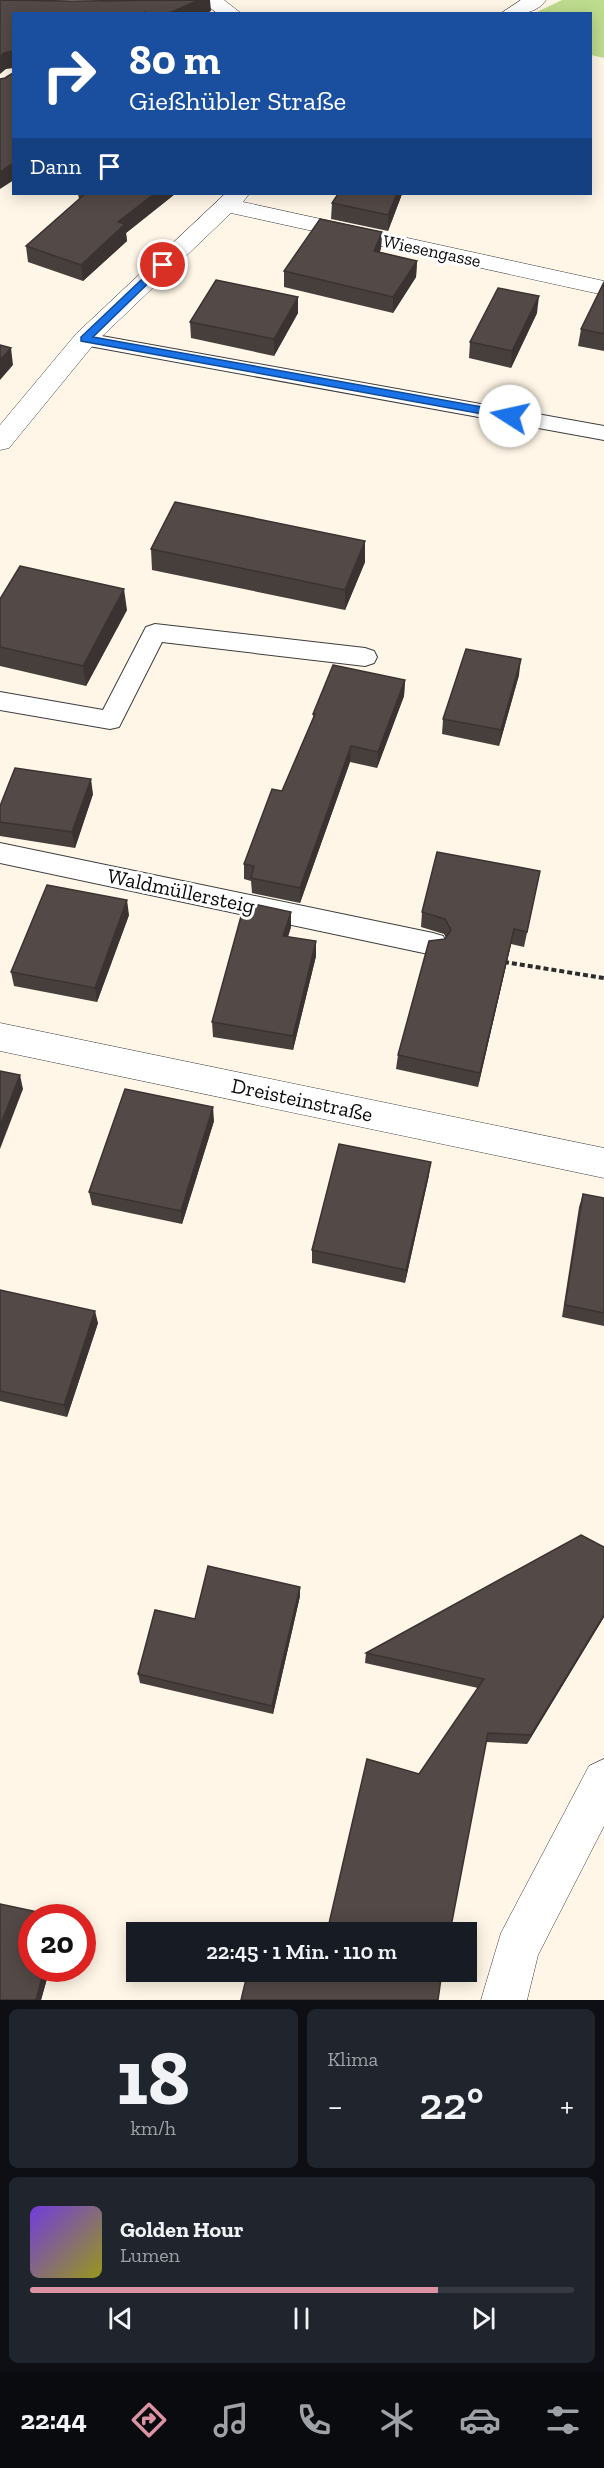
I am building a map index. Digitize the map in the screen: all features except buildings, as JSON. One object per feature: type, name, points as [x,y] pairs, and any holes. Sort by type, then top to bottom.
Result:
[{"type":"street","points":[[211,0],[229,12]]},
{"type":"street","points":[[514,12],[536,0]]},
{"type":"street","points":[[0,442],[85,339],[231,199]]},
{"type":"street","name":"Wiesengasse","points":[[231,199],[604,288]]},
{"type":"street","name":"Dreisteinstraße","points":[[0,1036],[604,1163]]},
{"type":"street","points":[[504,2000],[517,1949],[604,1781]]},
{"type":"lane","points":[[85,339],[604,433]]},
{"type":"lane","points":[[0,701],[110,720],[155,633],[365,657]]},
{"type":"lane","name":"Waldmüllersteig","points":[[0,853],[433,944]]},
{"type":"path","points":[[501,961],[604,978]]},
{"type":"green space","points":[[562,0],[604,0],[604,58],[592,55],[592,12],[537,12]]},
{"type":"route","points":[[163,265],[85,339],[510,416]]}]
